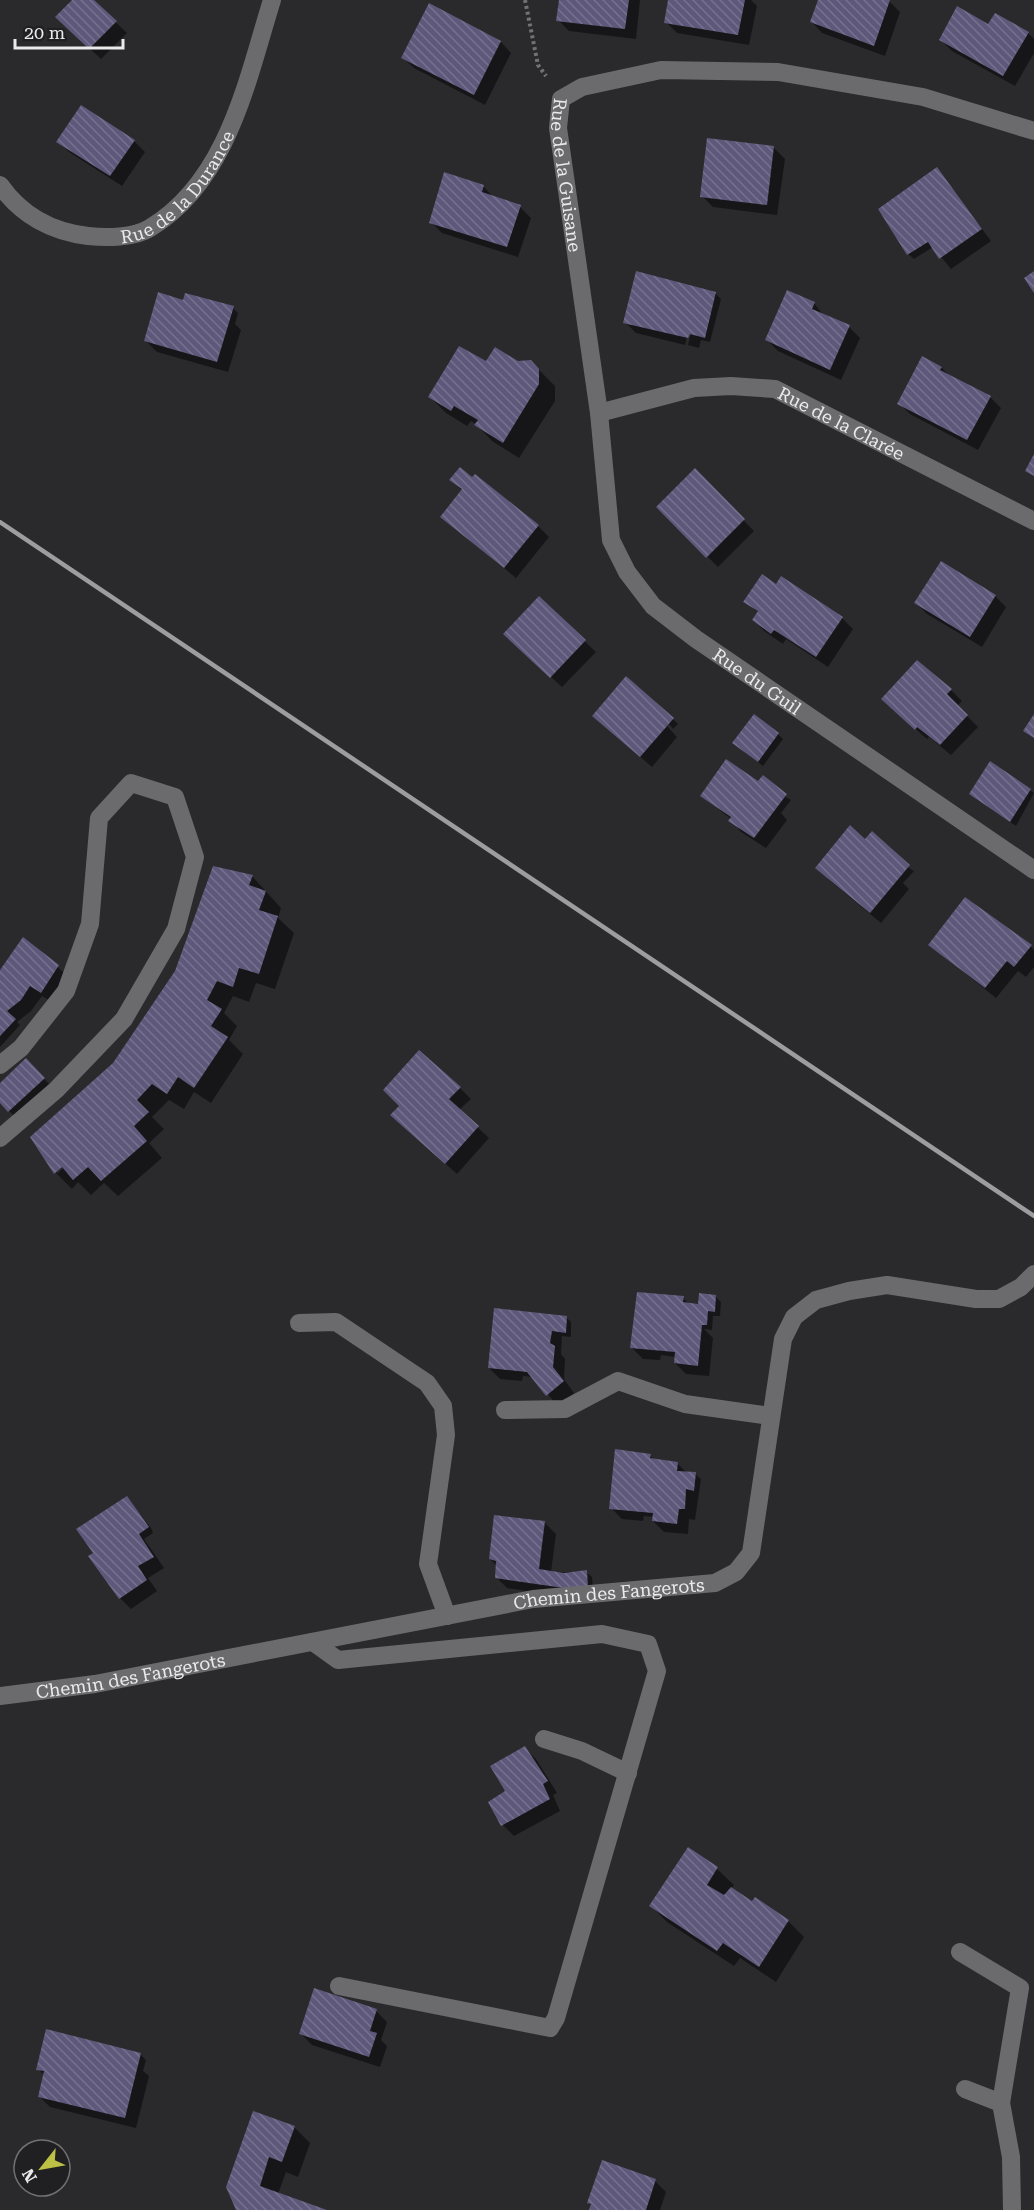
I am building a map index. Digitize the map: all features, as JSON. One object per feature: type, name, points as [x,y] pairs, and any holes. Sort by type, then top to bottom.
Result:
[{"type":"street","name":"Rue de la Durance","points":[[0,186],[32,219],[69,234],[107,238],[149,230],[184,201],[215,159],[237,113],[272,0]]},
{"type":"street","name":"Rue de la Guisane","points":[[599,413],[558,128],[561,99],[582,87],[661,70],[778,72],[923,97],[1034,131]]},
{"type":"street","name":"Rue de la Clarée","points":[[599,413],[694,388],[731,386],[775,389],[1034,521]]},
{"type":"street","name":"Rue du Guil","points":[[599,413],[611,540],[627,572],[654,606],[696,639],[1034,870]]},
{"type":"street","points":[[0,1065],[21,1048],[66,992],[90,924],[99,818],[130,783],[175,797],[195,857],[176,929],[123,1020],[56,1090],[0,1138]]},
{"type":"street","name":"Chemin des Fangerots","points":[[0,1696],[95,1684],[533,1599],[715,1583],[736,1572],[751,1553],[783,1339],[794,1317],[816,1300],[849,1291],[887,1285],[976,1299],[999,1299],[1021,1287],[1034,1274]]},
{"type":"street","points":[[299,1323],[336,1323],[427,1383],[443,1406],[446,1435],[428,1564],[447,1616]]},
{"type":"street","points":[[505,1410],[565,1409],[618,1381],[685,1404],[770,1416]]},
{"type":"street","points":[[313,1642],[338,1660],[602,1634],[648,1644],[657,1671],[563,1996],[550,2028],[339,1986]]},
{"type":"street","points":[[544,1739],[582,1751],[628,1773]]},
{"type":"street","points":[[960,1952],[1020,1988],[1000,2103],[1011,2157],[1012,2210]]},
{"type":"street","points":[[965,2090],[1000,2103]]},
{"type":"path","points":[[525,0],[538,65],[561,99]]},
{"type":"building","points":[[72,0],[94,0],[117,21],[89,49],[55,17]]},
{"type":"building","points":[[559,0],[629,0],[625,29],[556,21]]},
{"type":"building","points":[[668,0],[745,0],[738,35],[664,23]]},
{"type":"building","points":[[818,0],[890,0],[874,46],[810,22]]},
{"type":"building","points":[[429,3],[501,41],[474,95],[401,58]]},
{"type":"building","points":[[957,6],[988,24],[995,13],[1029,32],[1003,76],[939,40]]},
{"type":"building","points":[[81,105],[135,140],[110,176],[56,142]]},
{"type":"building","points":[[707,138],[774,146],[767,205],[700,197]]},
{"type":"building","points":[[937,167],[982,229],[939,259],[928,242],[907,255],[878,209]]},
{"type":"building","points":[[444,172],[484,185],[482,192],[521,205],[507,247],[429,223]]},
{"type":"building","points":[[636,271],[716,292],[705,338],[690,334],[688,338],[623,323]]},
{"type":"building","points":[[1034,271],[1034,293],[1024,278]]},
{"type":"building","points":[[787,290],[815,302],[812,309],[850,325],[830,370],[765,340]]},
{"type":"building","points":[[158,292],[183,300],[185,293],[234,306],[217,362],[144,341]]},
{"type":"building","points":[[459,346],[486,361],[495,347],[518,361],[531,360],[539,369],[539,384],[503,443],[474,425],[478,420],[454,406],[451,411],[428,397]]},
{"type":"building","points":[[922,356],[942,367],[940,370],[991,396],[967,440],[897,404]]},
{"type":"building","points":[[1034,454],[1034,476],[1025,471]]},
{"type":"building","points":[[460,467],[472,477],[475,474],[539,525],[504,568],[440,517],[462,489],[449,480]]},
{"type":"building","points":[[695,468],[745,519],[706,558],[656,507]]},
{"type":"building","points":[[941,561],[996,595],[970,637],[914,603]]},
{"type":"building","points":[[762,574],[776,584],[781,576],[843,617],[816,657],[774,630],[771,634],[752,620],[758,611],[743,602]]},
{"type":"building","points":[[539,596],[586,640],[550,678],[503,634]]},
{"type":"building","points":[[917,660],[952,689],[947,694],[968,715],[940,745],[917,727],[915,730],[881,699]]},
{"type":"building","points":[[626,676],[674,718],[640,757],[592,716]]},
{"type":"building","points":[[754,714],[779,733],[758,762],[732,743]]},
{"type":"building","points":[[1034,714],[1034,738],[1023,731]]},
{"type":"building","points":[[726,759],[758,781],[763,775],[787,794],[754,838],[728,821],[731,817],[700,796]]},
{"type":"building","points":[[990,761],[1031,789],[1010,822],[969,794]]},
{"type":"building","points":[[850,825],[865,839],[872,831],[910,865],[870,913],[815,868]]},
{"type":"building","points":[[213,866],[253,875],[249,885],[266,891],[259,910],[278,916],[259,974],[239,968],[233,987],[217,981],[207,1000],[222,1009],[211,1026],[228,1037],[194,1088],[178,1077],[167,1094],[152,1084],[137,1100],[149,1112],[134,1126],[147,1141],[101,1181],[88,1167],[73,1180],[62,1167],[54,1174],[30,1137],[113,1063],[175,971]]},
{"type":"building","points":[[965,897],[1032,945],[1014,967],[1007,961],[985,988],[928,945]]},
{"type":"building","points":[[23,937],[59,965],[41,993],[30,986],[21,1000],[7,1011],[16,1019],[0,1036],[0,970]]},
{"type":"building","points":[[419,1050],[461,1087],[449,1099],[479,1126],[445,1164],[390,1115],[399,1106],[383,1090]]},
{"type":"building","points":[[26,1058],[45,1078],[8,1112],[0,1103],[0,1083]]},
{"type":"building","points":[[637,1292],[684,1296],[683,1302],[698,1304],[699,1293],[716,1295],[715,1312],[708,1311],[707,1325],[702,1325],[698,1366],[674,1363],[675,1352],[630,1348]]},
{"type":"building","points":[[494,1308],[567,1316],[566,1333],[552,1331],[550,1343],[555,1346],[553,1367],[564,1381],[546,1396],[527,1372],[488,1368]]},
{"type":"building","points":[[615,1449],[651,1454],[650,1458],[678,1462],[677,1471],[696,1472],[694,1491],[686,1489],[685,1509],[679,1509],[677,1524],[652,1521],[653,1513],[609,1509]]},
{"type":"building","points":[[127,1496],[149,1527],[139,1534],[154,1557],[138,1566],[147,1580],[119,1599],[88,1556],[93,1553],[76,1529]]},
{"type":"building","points":[[494,1515],[545,1521],[539,1569],[564,1573],[587,1570],[588,1588],[564,1588],[495,1578],[496,1561],[489,1559]]},
{"type":"building","points":[[525,1746],[548,1781],[543,1784],[550,1799],[501,1826],[488,1802],[505,1791],[490,1766]]},
{"type":"building","points":[[688,1847],[718,1867],[707,1885],[724,1895],[731,1887],[752,1901],[755,1897],[789,1920],[759,1967],[723,1943],[717,1951],[649,1906]]},
{"type":"building","points":[[314,1988],[377,2009],[370,2031],[377,2033],[369,2057],[299,2034]]},
{"type":"building","points":[[46,2029],[141,2053],[125,2118],[38,2097],[44,2071],[36,2070]]},
{"type":"building","points":[[253,2111],[295,2126],[282,2162],[269,2157],[260,2186],[327,2210],[236,2210],[226,2187]]},
{"type":"building","points":[[602,2160],[656,2179],[646,2210],[589,2210],[591,2204],[587,2203]]},
{"type":"railway","points":[[0,522],[1034,1216]]}]
